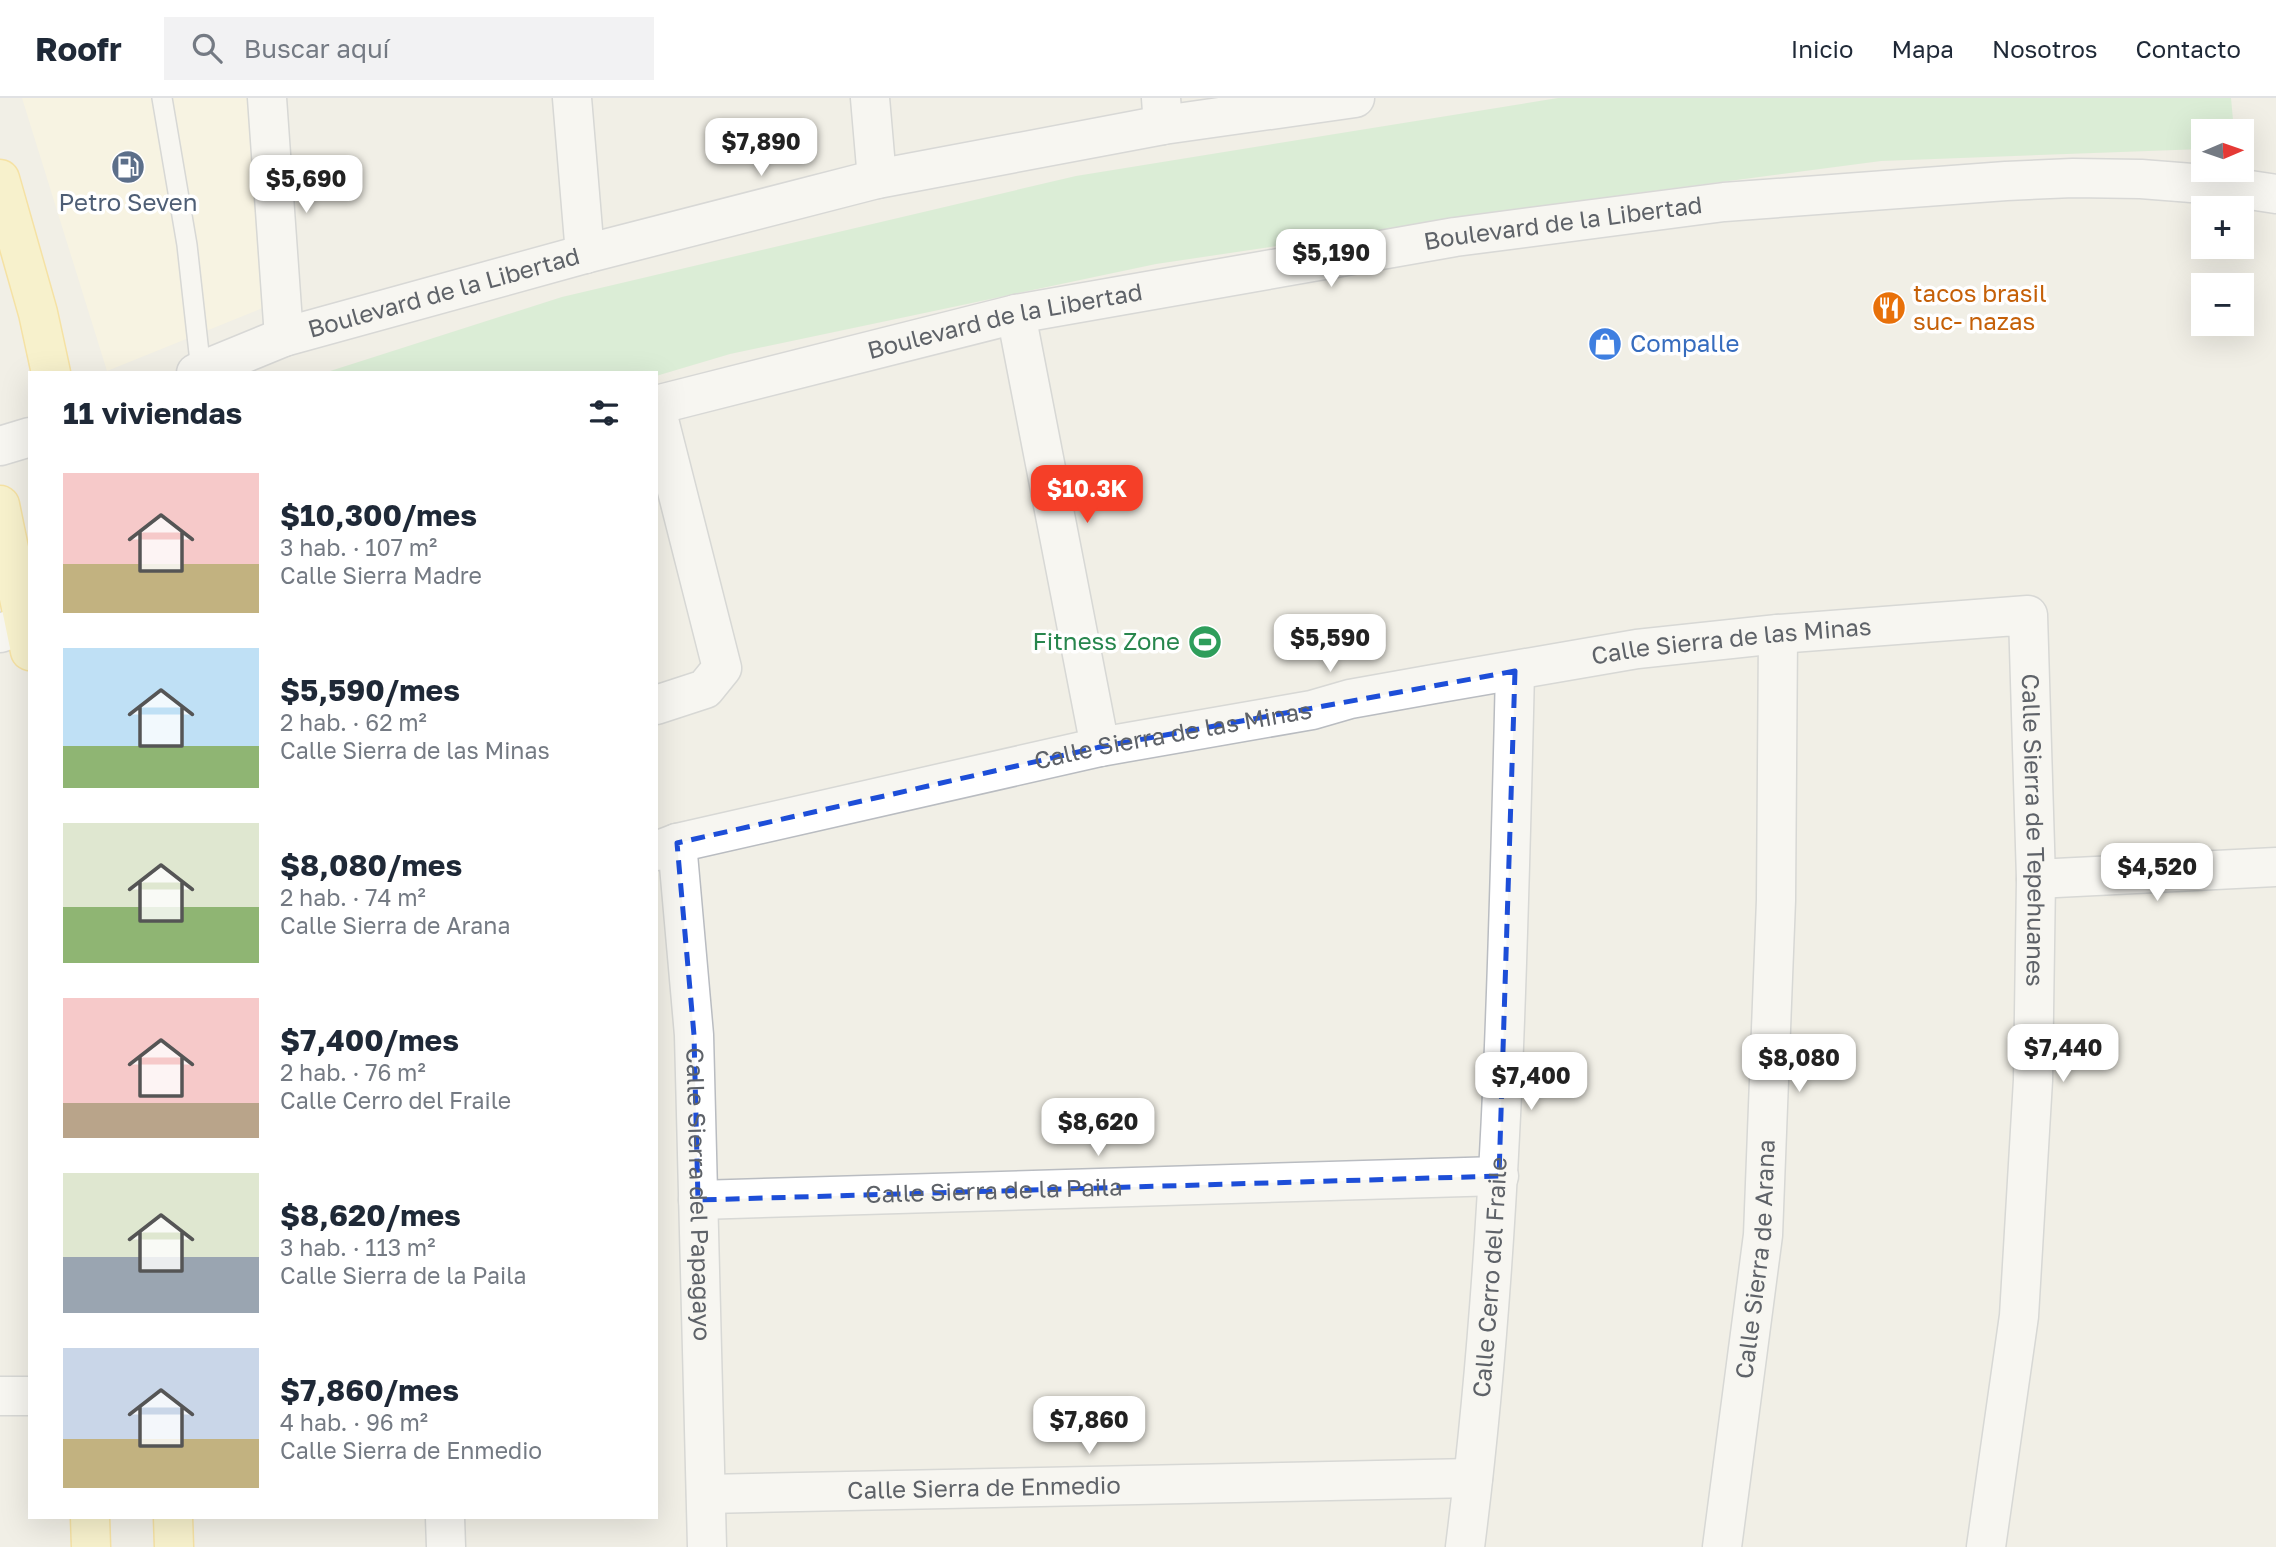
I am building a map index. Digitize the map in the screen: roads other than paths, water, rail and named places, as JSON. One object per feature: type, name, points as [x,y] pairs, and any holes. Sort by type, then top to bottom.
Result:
[{"type":"main road","points":[[0,179],[38,313],[51,371]]},
{"type":"main road","points":[[0,505],[21,633]]},
{"type":"main road","points":[[90,1519],[91,1547]]},
{"type":"main road","points":[[173,1519],[174,1547]]},
{"type":"street","points":[[267,98],[284,337]]},
{"type":"street","points":[[572,98],[585,254]]},
{"type":"street","points":[[870,98],[877,179]]},
{"type":"street","name":"Boulevard de la Libertad","points":[[200,371],[284,337],[585,254],[877,179],[1162,111],[1355,98]]},
{"type":"street","name":"Boulevard de la Libertad","points":[[658,405],[1016,314],[1455,237],[1724,202],[2006,180],[2141,179],[2217,185],[2276,194]]},
{"type":"street","points":[[1016,314],[1100,747]]},
{"type":"street","points":[[658,414],[722,668],[705,689],[658,704]]},
{"type":"street","points":[[0,446],[28,438]]},
{"type":"street","name":"Calle Sierra de las Minas","points":[[667,847],[1100,747],[1312,710],[1350,699],[1637,649],[1778,634],[2028,615]]},
{"type":"street","name":"Calle Sierra de Tepehuanes","points":[[1986,1547],[2019,1316],[2034,1080],[2036,879],[2028,615]]},
{"type":"street","name":"Calle Sierra de Arana","points":[[1722,1547],[1763,1235],[1776,900],[1778,634]]},
{"type":"street","name":"Calle Cerro del Fraile","points":[[1465,1547],[1474,1478],[1499,1177],[1507,992],[1515,671]]},
{"type":"street","name":"Calle Sierra del Papagayo","points":[[667,847],[694,1035],[707,1547]]},
{"type":"street","points":[[2036,879],[2276,867]]},
{"type":"street","name":"Calle Sierra de la Paila","points":[[698,1200],[1499,1177]]},
{"type":"street","points":[[0,1396],[28,1396]]},
{"type":"street","name":"Calle Sierra de Enmedio","points":[[706,1494],[1474,1478]]},
{"type":"street","points":[[445,1519],[446,1547]]},
{"type":"lane","points":[[162,98],[187,245],[198,371]]},
{"type":"place","name":"Petro Seven","points":[[128,167]]},
{"type":"place","name":"tacos brasil suc- nazas","points":[[1889,308]]},
{"type":"place","name":"Compalle","points":[[1605,344]]},
{"type":"place","name":"Fitness Zone","points":[[1205,642]]}]
